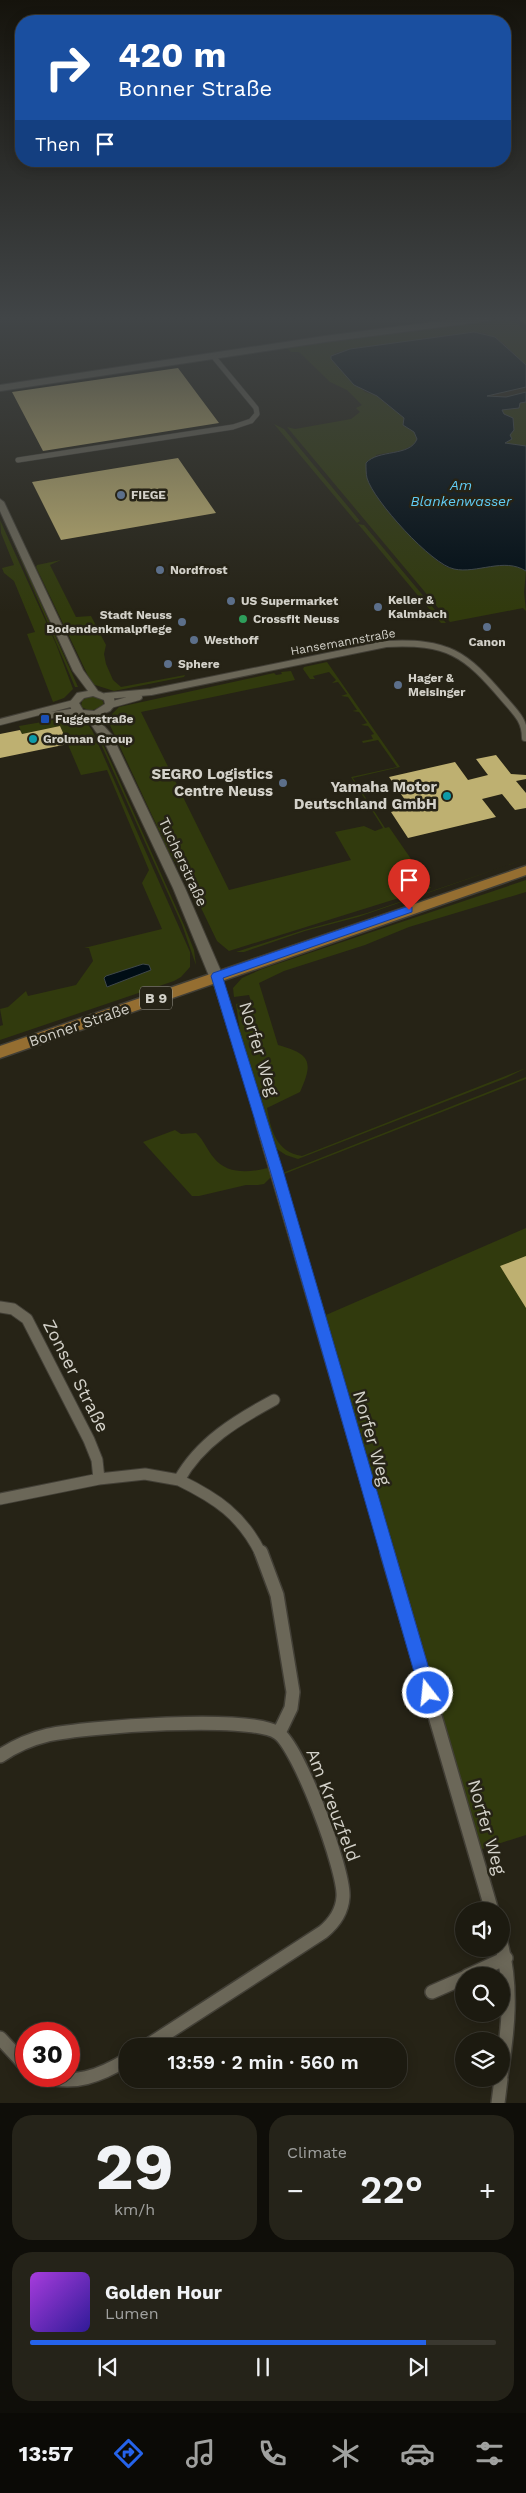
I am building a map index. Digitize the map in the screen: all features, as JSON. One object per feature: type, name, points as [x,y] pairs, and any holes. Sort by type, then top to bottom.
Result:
[{"type":"main road","points":[[0,502],[78,671],[85,678],[94,693],[107,704],[90,715],[78,703],[78,671]]},
{"type":"main road","points":[[78,703],[94,693]]},
{"type":"main road","name":"Tucherstraße","points":[[107,704],[103,716],[108,728],[107,735]]},
{"type":"main road","name":"Tucherstraße","points":[[90,715],[100,730],[107,735],[178,888],[216,976]]},
{"type":"main road","name":"Bonner Straße","points":[[0,1052],[526,870]]},
{"type":"street","points":[[18,460],[233,427],[251,421],[255,416]]},
{"type":"street","name":"Hansemannstraße","points":[[107,704],[151,692],[378,646],[409,643],[428,644],[456,653],[477,666],[522,719],[525,738]]},
{"type":"street","points":[[2,722],[78,703]]},
{"type":"street","name":"Norfer Weg","points":[[216,976],[276,1170],[489,1902]]},
{"type":"street","name":"Zonser Straße","points":[[0,1307],[13,1309],[27,1319],[89,1440],[97,1460],[99,1479]]},
{"type":"street","points":[[179,1480],[189,1462],[207,1445],[251,1412],[274,1400]]},
{"type":"street","points":[[0,1499],[99,1479],[145,1474],[179,1480],[214,1497],[239,1518],[261,1549],[275,1583],[293,1692],[291,1708],[279,1734],[256,1726],[229,1724],[80,1730],[36,1738],[0,1756]]},
{"type":"street","name":"Am Kreuzfeld","points":[[160,2038],[324,1932],[339,1916],[342,1899],[341,1880],[316,1804],[290,1746],[279,1734]]},
{"type":"street","points":[[487,1967],[506,1958],[511,1996],[507,2032]]},
{"type":"street","points":[[432,1992],[455,1982]]},
{"type":"street","points":[[0,2038],[15,2054]]},
{"type":"street","points":[[80,2082],[106,2072],[119,2064]]},
{"type":"street","points":[[498,2103],[500,2087]]},
{"type":"green space","points":[[355,416],[402,416],[404,418],[403,425],[414,432],[417,439],[410,447],[405,449],[376,455],[375,482],[378,497],[398,523],[432,556],[447,567],[467,569],[507,565],[526,571],[524,592],[526,611],[523,608],[450,622],[287,427],[295,429],[351,419]]},
{"type":"green space","points":[[509,416],[526,416],[526,446],[504,443],[510,441],[510,432],[514,429],[513,418]]},
{"type":"green space","points":[[274,424],[284,429],[360,521],[357,523]]},
{"type":"green space","points":[[0,511],[78,687],[75,687]]},
{"type":"green space","points":[[0,520],[56,644],[73,689],[64,698],[53,702],[27,634],[35,632],[14,581],[4,573],[2,568],[14,565],[1,533]]},
{"type":"green space","points":[[358,524],[364,525],[446,623],[441,623]]},
{"type":"green space","points":[[61,560],[50,565],[76,617],[91,616],[106,645],[104,654],[106,664],[113,680],[121,687],[185,675],[184,677],[114,691],[92,684],[36,567],[37,565]]},
{"type":"green space","points":[[327,662],[400,767],[353,778],[385,828],[389,827],[431,888],[229,951],[217,941],[191,887],[171,856],[108,721],[112,720],[112,714],[119,707],[274,673],[276,675],[282,674],[281,672],[291,671],[295,680],[141,712],[229,890],[351,860],[335,832],[364,826],[375,831],[383,828],[351,777],[397,767],[378,740],[363,743],[362,741],[373,739],[371,735],[374,734],[368,726],[361,725],[367,723],[359,712],[352,711],[357,710],[348,697],[341,696],[347,694],[338,682],[332,683],[336,680],[329,672],[313,676],[315,679],[310,679],[303,669],[304,667]]},
{"type":"green space","points":[[92,696],[102,699],[104,705],[91,711],[81,707],[82,700]]},
{"type":"green space","points":[[74,717],[81,719],[92,730],[190,952],[190,967],[181,977],[174,981],[0,1040],[0,1026],[3,1025],[0,1009],[8,1007],[26,991],[28,996],[76,985],[93,961],[89,948],[84,948],[162,929],[142,883],[149,870],[107,770],[81,775],[60,726],[22,734],[19,726]]},
{"type":"green space","points":[[92,724],[94,724],[184,925],[194,950],[196,965],[182,925]]},
{"type":"green space","points":[[526,859],[358,917],[305,931],[244,952],[236,952],[304,930],[367,913]]},
{"type":"green space","points":[[526,880],[526,892],[409,927],[365,945],[284,971],[259,983],[278,1045],[289,1048],[303,1056],[308,1066],[300,1092],[267,1108],[270,1124],[276,1139],[286,1150],[293,1154],[302,1156],[526,1068],[506,1078],[298,1159],[286,1155],[272,1146],[240,1032],[236,1004],[251,1001],[249,995],[234,997],[233,988],[242,978],[262,969]]},
{"type":"green space","points":[[526,1077],[526,1079],[284,1174],[326,1315],[526,1228],[526,1835],[479,1850],[320,1314],[322,1310],[311,1270],[306,1265],[280,1174]]},
{"type":"green space","points":[[175,1130],[181,1134],[196,1133],[214,1158],[226,1168],[249,1171],[272,1167],[272,1176],[264,1184],[246,1185],[192,1196],[143,1142]]},
{"type":"water","name":"Am Blankenwasser","points":[[402,416],[509,416],[513,418],[514,430],[510,435],[512,439],[505,443],[526,446],[526,571],[509,565],[463,570],[444,565],[418,544],[391,515],[380,501],[367,478],[366,463],[378,456],[401,451],[413,445],[417,439],[414,432],[403,425],[404,418]]},
{"type":"water","points":[[143,964],[149,965],[151,970],[107,987],[104,978],[106,976]]},
{"type":"building","points":[[25,416],[214,416],[219,423],[43,451]]},
{"type":"building","name":"FIEGE","points":[[178,458],[216,513],[61,540],[32,482]]},
{"type":"building","name":"Grolman Group","points":[[60,726],[68,744],[0,758],[0,734],[20,730],[22,734]]},
{"type":"building","name":"Yamaha Motor Deutschland GmbH","points":[[496,755],[511,774],[526,775],[526,779],[516,781],[526,793],[526,808],[515,810],[502,794],[482,799],[496,817],[408,838],[391,812],[410,807],[389,777],[455,762],[468,780],[488,775],[476,759]]},
{"type":"building","points":[[526,1256],[526,1308],[500,1266]]},
{"type":"place","name":"FIEGE","points":[[121,495]]},
{"type":"place","name":"Nordfrost","points":[[160,570]]},
{"type":"place","name":"US Supermarket","points":[[231,601]]},
{"type":"place","name":"Keller & Kalmbach","points":[[378,607]]},
{"type":"place","name":"Crossfit Neuss","points":[[243,619]]},
{"type":"place","name":"Stadt Neuss Bodendenkmalpflege","points":[[182,622]]},
{"type":"place","name":"Canon","points":[[487,627]]},
{"type":"place","name":"Westhoff","points":[[194,640]]},
{"type":"place","name":"Sphere","points":[[168,664]]},
{"type":"place","name":"Hager & Meisinger","points":[[398,685]]},
{"type":"place","name":"Fuggerstraße","points":[[45,719]]},
{"type":"place","name":"Grolman Group","points":[[33,739]]},
{"type":"place","name":"SEGRO Logistics Centre Neuss","points":[[283,783]]},
{"type":"place","name":"Yamaha Motor Deutschland GmbH","points":[[447,796]]},
{"type":"route","points":[[409,910],[216,976],[235,1031],[324,1332],[337,1384],[428,1693]]}]
